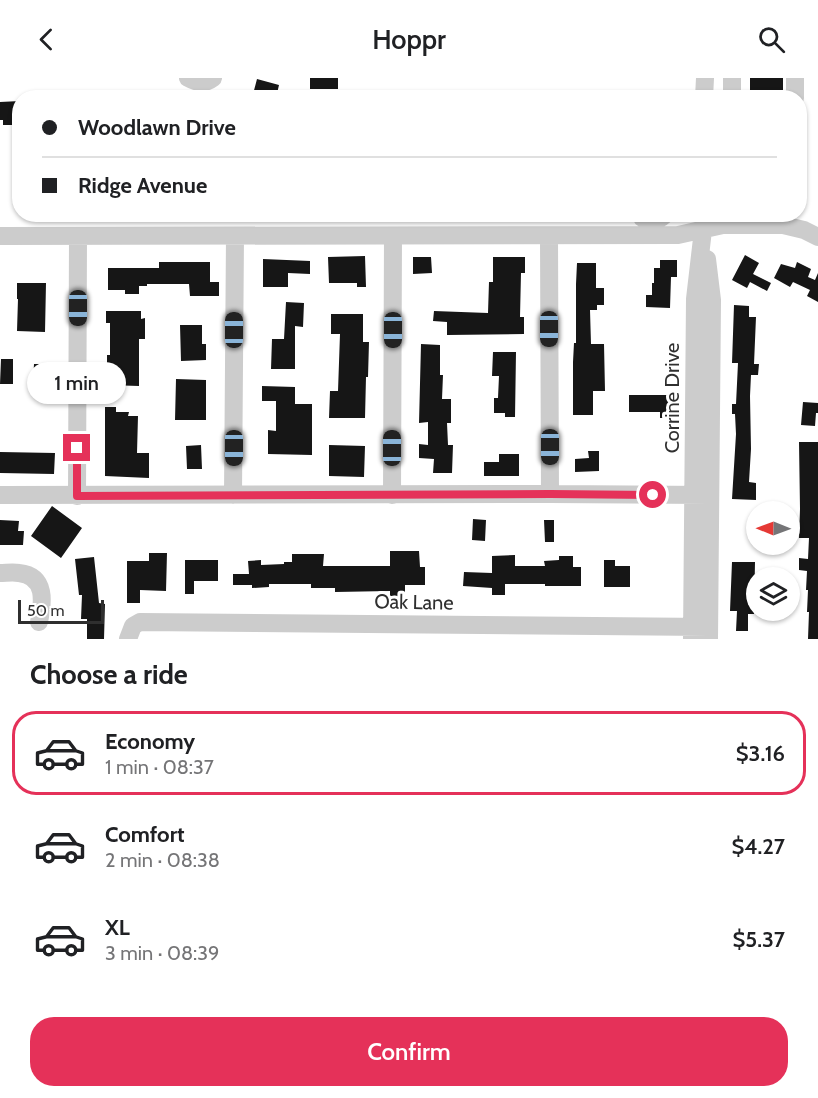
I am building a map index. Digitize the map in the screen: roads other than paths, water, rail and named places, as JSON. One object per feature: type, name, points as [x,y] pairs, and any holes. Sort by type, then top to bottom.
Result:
[{"type":"street","points":[[188,78],[204,83],[213,78]]},
{"type":"street","points":[[0,236],[678,235],[703,222],[723,225],[783,225],[804,230],[818,237]]},
{"type":"street","name":"Corrine Drive","points":[[701,633],[702,495],[695,299],[703,222]]},
{"type":"street","points":[[233,495],[235,236]]},
{"type":"street","points":[[392,495],[393,236]]},
{"type":"street","points":[[549,236],[550,494]]},
{"type":"street","points":[[77,496],[78,237]]},
{"type":"street","points":[[0,495],[702,495]]},
{"type":"street","points":[[0,573],[22,573],[34,578],[41,589],[43,601],[39,622]]},
{"type":"street","name":"Oak Lane","points":[[128,639],[133,626],[140,622],[701,633]]}]
